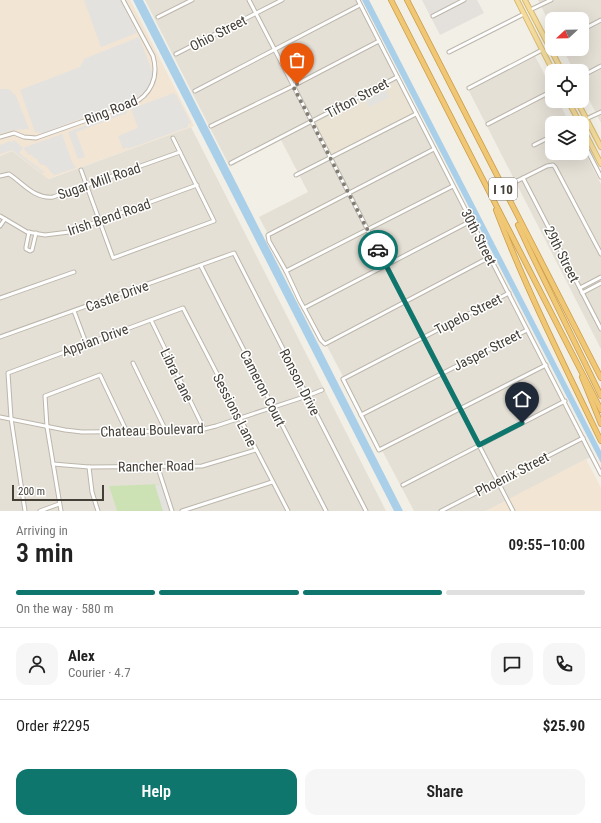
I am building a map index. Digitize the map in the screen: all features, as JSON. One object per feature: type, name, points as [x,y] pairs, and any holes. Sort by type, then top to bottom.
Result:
[{"type":"highway","name":"I 10","points":[[391,0],[601,410]]},
{"type":"highway","name":"I 10","points":[[406,0],[601,378]]},
{"type":"highway","points":[[488,188],[513,255],[601,441]]},
{"type":"highway","points":[[503,189],[532,255],[601,396]]},
{"type":"highway","points":[[576,362],[601,424]]},
{"type":"main road","points":[[517,0],[549,64]]},
{"type":"main road","points":[[525,0],[545,37]]},
{"type":"main road","points":[[526,19],[531,22],[535,20]]},
{"type":"main road","points":[[532,31],[535,29],[541,31]]},
{"type":"main road","points":[[589,125],[601,149]]},
{"type":"main road","points":[[589,138],[597,150],[601,149]]},
{"type":"main road","points":[[589,141],[601,164]]},
{"type":"street","name":"Ring Road","points":[[0,137],[14,133],[24,137],[36,138],[132,104],[144,96],[154,80],[155,63],[153,56],[123,0]]},
{"type":"street","points":[[158,17],[192,0]]},
{"type":"street","points":[[250,0],[513,511]]},
{"type":"street","name":"Ohio Street","points":[[176,54],[282,0]]},
{"type":"street","name":"30th Street","points":[[358,0],[565,401],[601,474]]},
{"type":"street","points":[[433,16],[464,0]]},
{"type":"street","points":[[530,10],[551,0]]},
{"type":"street","points":[[195,91],[360,5]]},
{"type":"street","points":[[448,52],[524,14]]},
{"type":"street","points":[[589,26],[601,20]]},
{"type":"street","points":[[211,126],[293,86],[379,41]]},
{"type":"street","points":[[470,88],[542,50]]},
{"type":"street","points":[[589,72],[601,66]]},
{"type":"street","name":"Tifton Street","points":[[231,163],[397,77]]},
{"type":"street","points":[[488,124],[545,95]]},
{"type":"street","points":[[589,118],[601,112]]},
{"type":"street","points":[[296,175],[416,114]]},
{"type":"street","points":[[81,170],[113,258],[214,221],[173,138]]},
{"type":"street","points":[[534,145],[545,140]]},
{"type":"street","points":[[434,149],[268,235],[269,242],[286,271],[321,340],[325,344],[490,257]]},
{"type":"street","name":"Sugar Mill Road","points":[[0,176],[9,174],[31,191],[47,198],[86,186],[180,152]]},
{"type":"street","points":[[589,154],[601,177]]},
{"type":"street","points":[[517,181],[547,166],[553,165],[558,170],[601,254]]},
{"type":"street","name":"29th Street","points":[[523,178],[601,329]]},
{"type":"street","name":"Irish Bend Road","points":[[0,216],[29,232],[45,235],[69,232],[197,185]]},
{"type":"street","points":[[286,271],[453,186]]},
{"type":"street","points":[[0,226],[5,219]]},
{"type":"street","points":[[304,308],[471,221]]},
{"type":"street","points":[[29,232],[26,249],[30,251],[32,250],[36,233]]},
{"type":"street","name":"Castle Drive","points":[[0,337],[234,253]]},
{"type":"street","name":"Ronson Drive","points":[[234,253],[366,511]]},
{"type":"street","name":"Cameron Court","points":[[201,266],[326,511]]},
{"type":"street","points":[[0,297],[74,272]]},
{"type":"street","points":[[580,288],[601,277]]},
{"type":"street","points":[[582,293],[601,283]]},
{"type":"street","name":"Tupelo Street","points":[[361,415],[343,379],[509,293]]},
{"type":"street","name":"Appian Drive","points":[[11,418],[8,372],[183,308]]},
{"type":"street","name":"Sessions Lane","points":[[183,308],[288,511]]},
{"type":"street","points":[[74,311],[86,343]]},
{"type":"street","name":"Libra Lane","points":[[151,320],[204,429]]},
{"type":"street","name":"Jasper Street","points":[[361,415],[527,330]]},
{"type":"street","points":[[133,363],[166,431]]},
{"type":"street","points":[[361,415],[380,450],[546,365]]},
{"type":"street","points":[[61,511],[47,427],[45,396],[100,375],[128,432]]},
{"type":"street","name":"Chateau Boulevard","points":[[0,417],[11,418],[47,427],[82,432],[186,431],[204,429],[322,390]]},
{"type":"street","points":[[403,485],[565,401]]},
{"type":"street","points":[[11,418],[24,511]]},
{"type":"street","name":"Phoenix Street","points":[[441,511],[583,438]]},
{"type":"street","name":"Rancher Road","points":[[53,464],[89,468],[202,466],[256,450]]},
{"type":"street","points":[[159,467],[172,511]]},
{"type":"street","points":[[89,468],[92,492],[98,511]]},
{"type":"street","points":[[182,511],[272,482]]},
{"type":"street","points":[[40,511],[59,504]]},
{"type":"shaded area","points":[[0,0],[130,0],[194,126],[48,179],[12,151],[0,156]]},
{"type":"shaded area","points":[[84,0],[120,0],[137,33],[101,47]]},
{"type":"shaded area","points":[[145,0],[356,0],[591,457],[486,511],[414,511],[259,217],[308,192],[281,140],[230,167]]},
{"type":"shaded area","points":[[422,0],[477,0],[484,13],[440,35]]},
{"type":"shaded area","points":[[538,0],[601,0],[601,123],[589,100],[589,64],[570,64],[566,56],[589,56],[589,12],[545,12],[545,14]]},
{"type":"shaded area","points":[[139,37],[153,74],[150,84],[145,92],[136,98],[43,133],[35,132],[20,90],[80,67],[84,59]]},
{"type":"shaded area","points":[[535,56],[545,75],[545,108],[562,108],[566,116],[545,116],[545,160],[589,160],[601,184],[601,349],[469,91]]},
{"type":"shaded area","points":[[397,81],[413,113],[332,155],[315,123]]},
{"type":"shaded area","points":[[0,89],[9,89],[16,96],[29,129],[13,130],[0,134]]},
{"type":"shaded area","points":[[385,89],[389,97],[369,107],[365,99]]},
{"type":"shaded area","points":[[174,93],[191,123],[188,124],[188,127],[128,149],[127,147],[123,149],[118,136],[138,128],[131,109]]},
{"type":"shaded area","points":[[126,110],[127,113],[76,132],[85,157],[78,159],[68,132]]},
{"type":"shaded area","points":[[191,127],[386,511],[0,511],[0,156],[12,151],[49,179]]},
{"type":"shaded area","points":[[62,134],[72,162],[76,168],[54,175],[46,166],[40,164],[37,159],[32,155],[29,155],[23,148]]},
{"type":"shaded area","points":[[14,140],[23,148],[19,153],[44,172],[43,174],[12,150],[0,154],[0,145],[11,141],[12,143]]},
{"type":"shaded area","points":[[586,459],[601,488],[601,511],[486,511]]},
{"type":"shaded area","points":[[161,484],[169,511],[163,511],[155,485]]},
{"type":"green space","points":[[161,484],[169,511],[117,511],[109,486]]},
{"type":"water","points":[[133,0],[143,0],[403,511],[394,511]]},
{"type":"water","points":[[362,0],[369,0],[601,451],[601,463]]},
{"type":"way so far","points":[[297,84],[293,86],[378,250]]},
{"type":"route","points":[[378,250],[479,445],[522,423]]}]
